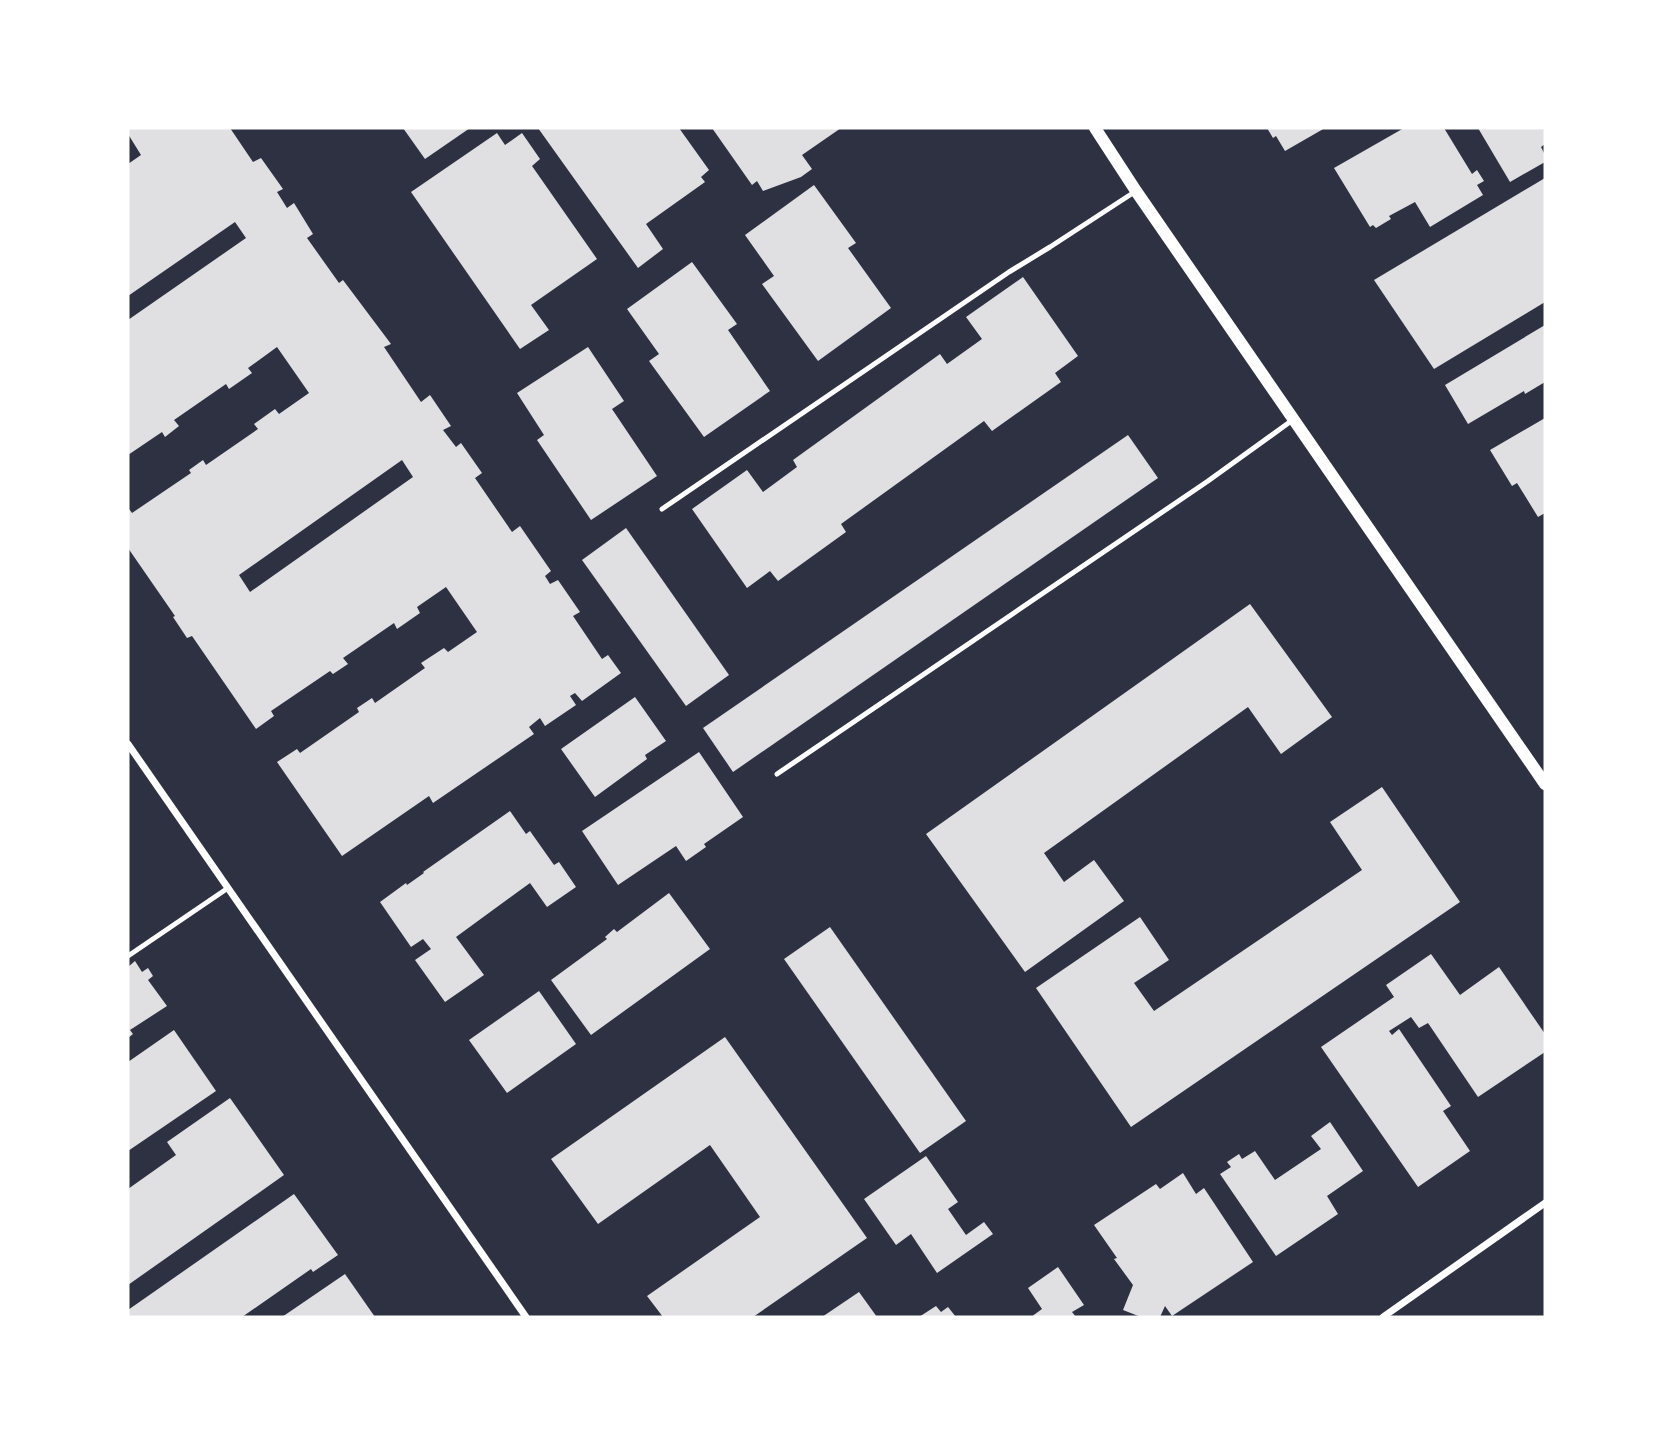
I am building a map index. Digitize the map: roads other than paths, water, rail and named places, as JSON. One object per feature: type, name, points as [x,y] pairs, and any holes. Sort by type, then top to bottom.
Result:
[{"type":"street","points":[[1095,128],[1545,784]]},
{"type":"street","points":[[128,744],[526,1317]]},
{"type":"street","points":[[1383,1317],[1545,1203]]},
{"type":"lane","points":[[662,509],[1009,272],[1136,191]]},
{"type":"lane","points":[[777,774],[1208,481],[1294,419]]},
{"type":"lane","points":[[128,956],[228,888]]}]
